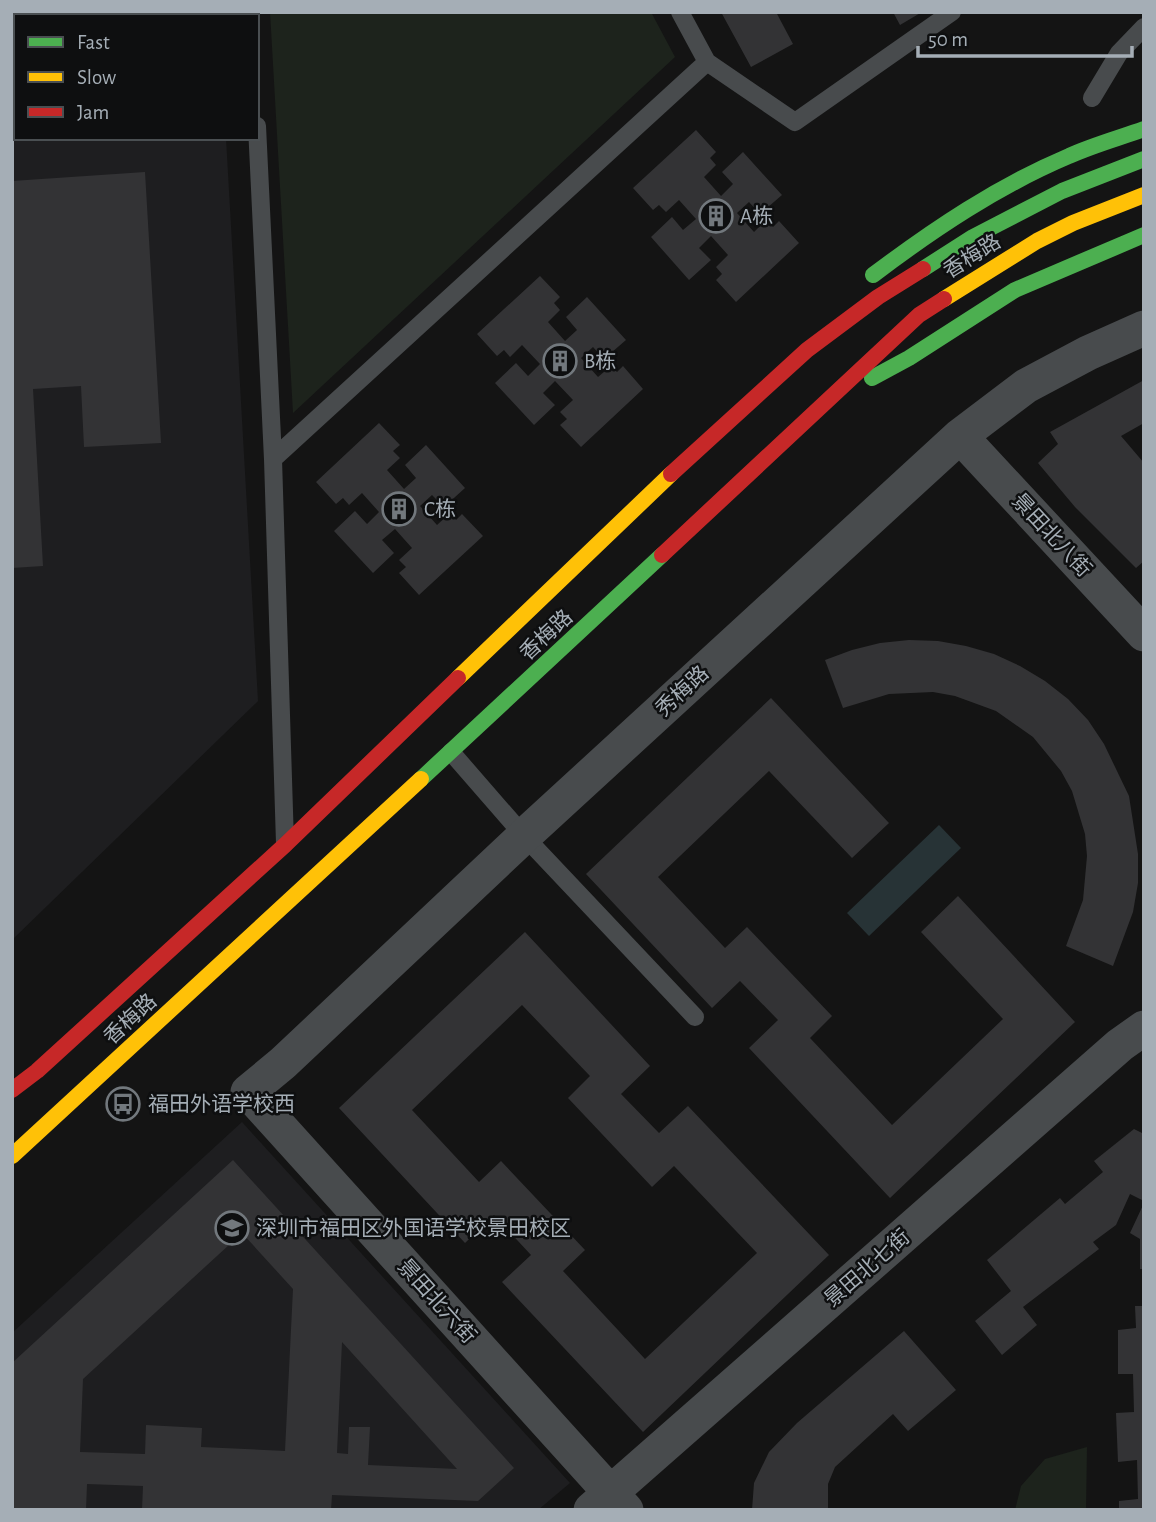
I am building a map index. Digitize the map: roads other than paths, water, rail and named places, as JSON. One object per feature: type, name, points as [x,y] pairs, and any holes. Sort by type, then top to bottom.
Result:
[{"type":"main road","points":[[864,283],[914,243],[1000,191],[1098,144],[1144,129]]},
{"type":"main road","name":"香梅路","points":[[12,1090],[37,1071],[285,845],[638,503],[807,349],[878,297],[973,237],[1072,187],[1144,159]]},
{"type":"main road","name":"香梅路","points":[[12,1156],[451,752],[919,314],[1037,241],[1073,223],[1144,195]]},
{"type":"main road","points":[[834,393],[878,376],[1015,290],[1144,235]]},
{"type":"main road","points":[[807,349],[846,300]]},
{"type":"street","name":"秀梅路","points":[[248,1092],[283,1063],[524,836],[960,436],[1026,386],[1088,353],[1144,328]]},
{"type":"street","name":"景田北八街","points":[[960,436],[1144,634]]},
{"type":"street","name":"景田北七街","points":[[610,1504],[1121,1045],[1144,1028]]},
{"type":"street","name":"景田北六街","points":[[248,1092],[610,1504]]},
{"type":"lane","points":[[680,12],[708,62],[794,122],[952,12]]},
{"type":"lane","points":[[1092,98],[1119,53],[1144,27]]},
{"type":"lane","points":[[273,459],[708,62]]},
{"type":"lane","points":[[258,140],[273,459],[285,845]]},
{"type":"lane","points":[[451,752],[524,836],[695,1017]]},
{"type":"place","name":"A栋","points":[[716,216]]},
{"type":"place","name":"B栋","points":[[560,361]]},
{"type":"place","name":"C栋","points":[[399,509]]},
{"type":"place","name":"福田外语学校西","points":[[123,1104]]},
{"type":"place","name":"深圳市福田区外国语学校景田校区","points":[[232,1228]]}]
